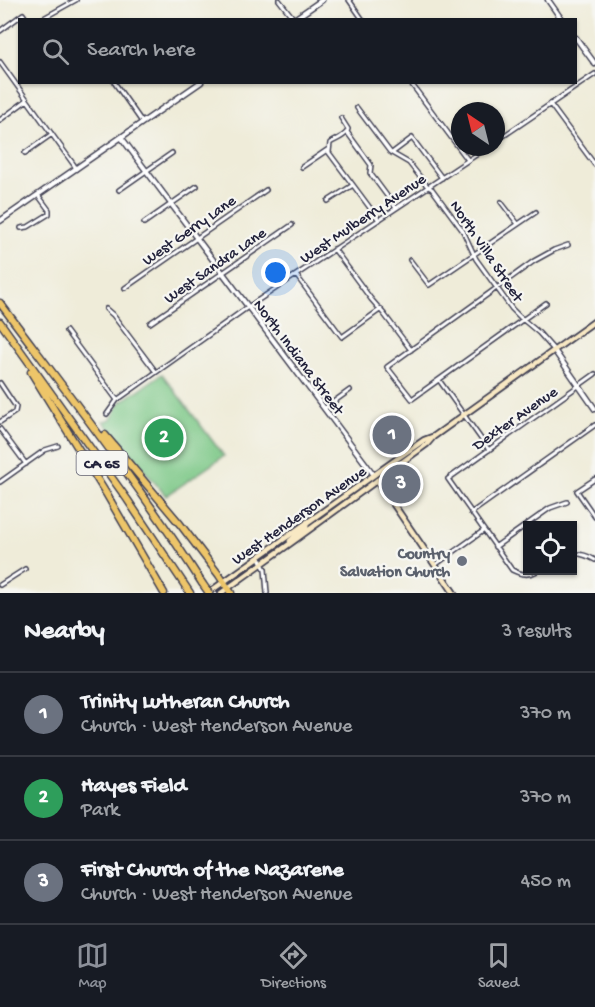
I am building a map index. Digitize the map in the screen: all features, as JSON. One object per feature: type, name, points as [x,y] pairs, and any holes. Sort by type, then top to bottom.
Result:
[{"type":"highway","name":"CA 65","points":[[0,303],[143,495],[208,593]]},
{"type":"highway","name":"CA 65","points":[[0,322],[139,515],[190,592]]},
{"type":"highway","points":[[11,338],[164,593]]},
{"type":"highway","points":[[56,377],[160,500],[228,587]]},
{"type":"main road","name":"West Henderson Avenue","points":[[220,593],[595,321]]},
{"type":"main road","name":"West Henderson Avenue","points":[[208,593],[228,587],[258,556],[424,440],[433,437]]},
{"type":"main road","name":"North Indiana Street","points":[[374,475],[454,593]]},
{"type":"main road","points":[[325,518],[327,512],[343,497]]},
{"type":"main road","points":[[275,555],[278,549],[303,531],[307,522]]},
{"type":"street","points":[[44,18],[76,0]]},
{"type":"street","points":[[279,0],[292,18]]},
{"type":"street","points":[[295,18],[322,0]]},
{"type":"street","points":[[349,0],[362,18]]},
{"type":"street","points":[[548,0],[561,18]]},
{"type":"street","points":[[0,31],[23,14],[26,18]]},
{"type":"street","points":[[577,39],[595,64]]},
{"type":"street","points":[[0,62],[76,169]]},
{"type":"street","points":[[505,135],[595,74]]},
{"type":"street","points":[[115,84],[142,122]]},
{"type":"street","points":[[0,221],[198,84]]},
{"type":"street","points":[[411,84],[468,160]]},
{"type":"street","points":[[0,120],[27,100]]},
{"type":"street","points":[[550,104],[595,165]]},
{"type":"street","name":"North Villa Street","points":[[357,108],[392,153],[409,163],[432,189],[463,231],[473,254],[497,289],[523,320],[554,350],[595,410]]},
{"type":"street","points":[[341,118],[348,129],[347,132],[371,165],[370,173],[396,208]]},
{"type":"street","points":[[302,167],[328,151],[330,143],[343,137],[347,132]]},
{"type":"street","points":[[25,153],[52,134]]},
{"type":"street","name":"North Indiana Street","points":[[121,137],[374,475]]},
{"type":"street","points":[[392,153],[412,138],[442,178]]},
{"type":"street","points":[[328,151],[379,220]]},
{"type":"street","points":[[119,190],[172,153]]},
{"type":"street","name":"West Mulberry Avenue","points":[[106,414],[117,400],[248,307],[474,156]]},
{"type":"street","points":[[328,201],[352,184]]},
{"type":"street","points":[[144,223],[197,186]]},
{"type":"street","name":"West Gerry Lane","points":[[125,288],[266,190]]},
{"type":"street","points":[[21,228],[28,227],[49,214],[49,210],[39,195]]},
{"type":"street","points":[[501,202],[518,224]]},
{"type":"street","points":[[410,260],[429,285],[536,212]]},
{"type":"street","name":"West Sandra Lane","points":[[150,323],[292,225]]},
{"type":"street","points":[[546,303],[412,399],[387,367],[544,255],[568,245]]},
{"type":"street","points":[[334,249],[411,350]]},
{"type":"street","points":[[296,275],[342,337],[381,309]]},
{"type":"street","points":[[106,309],[156,372]]},
{"type":"street","points":[[66,331],[117,400]]},
{"type":"street","name":"Dexter Avenue","points":[[471,513],[448,479],[595,374]]},
{"type":"street","points":[[439,380],[489,450]]},
{"type":"street","points":[[0,383],[16,407],[15,412],[0,422]]},
{"type":"street","points":[[324,409],[350,390]]},
{"type":"street","points":[[523,574],[512,570],[471,513],[595,425]]},
{"type":"street","points":[[0,429],[26,464]]},
{"type":"street","points":[[0,482],[45,450],[58,446]]},
{"type":"street","points":[[595,479],[578,491],[595,517]]},
{"type":"street","points":[[495,547],[550,508],[567,502]]},
{"type":"street","points":[[435,565],[483,531]]},
{"type":"street","points":[[577,553],[595,560]]},
{"type":"street","points":[[258,556],[265,568],[267,593]]},
{"type":"street","points":[[0,585],[25,569]]},
{"type":"green space","points":[[162,374],[224,456],[166,496],[103,421],[113,417],[121,402]]},
{"type":"place","name":"Trinity Lutheran Church","points":[[392,435]]},
{"type":"place","name":"Hayes Field","points":[[164,438]]},
{"type":"place","name":"First Church of the Nazarene","points":[[401,484]]},
{"type":"place","name":"Country Salvation Church","points":[[462,561]]}]
